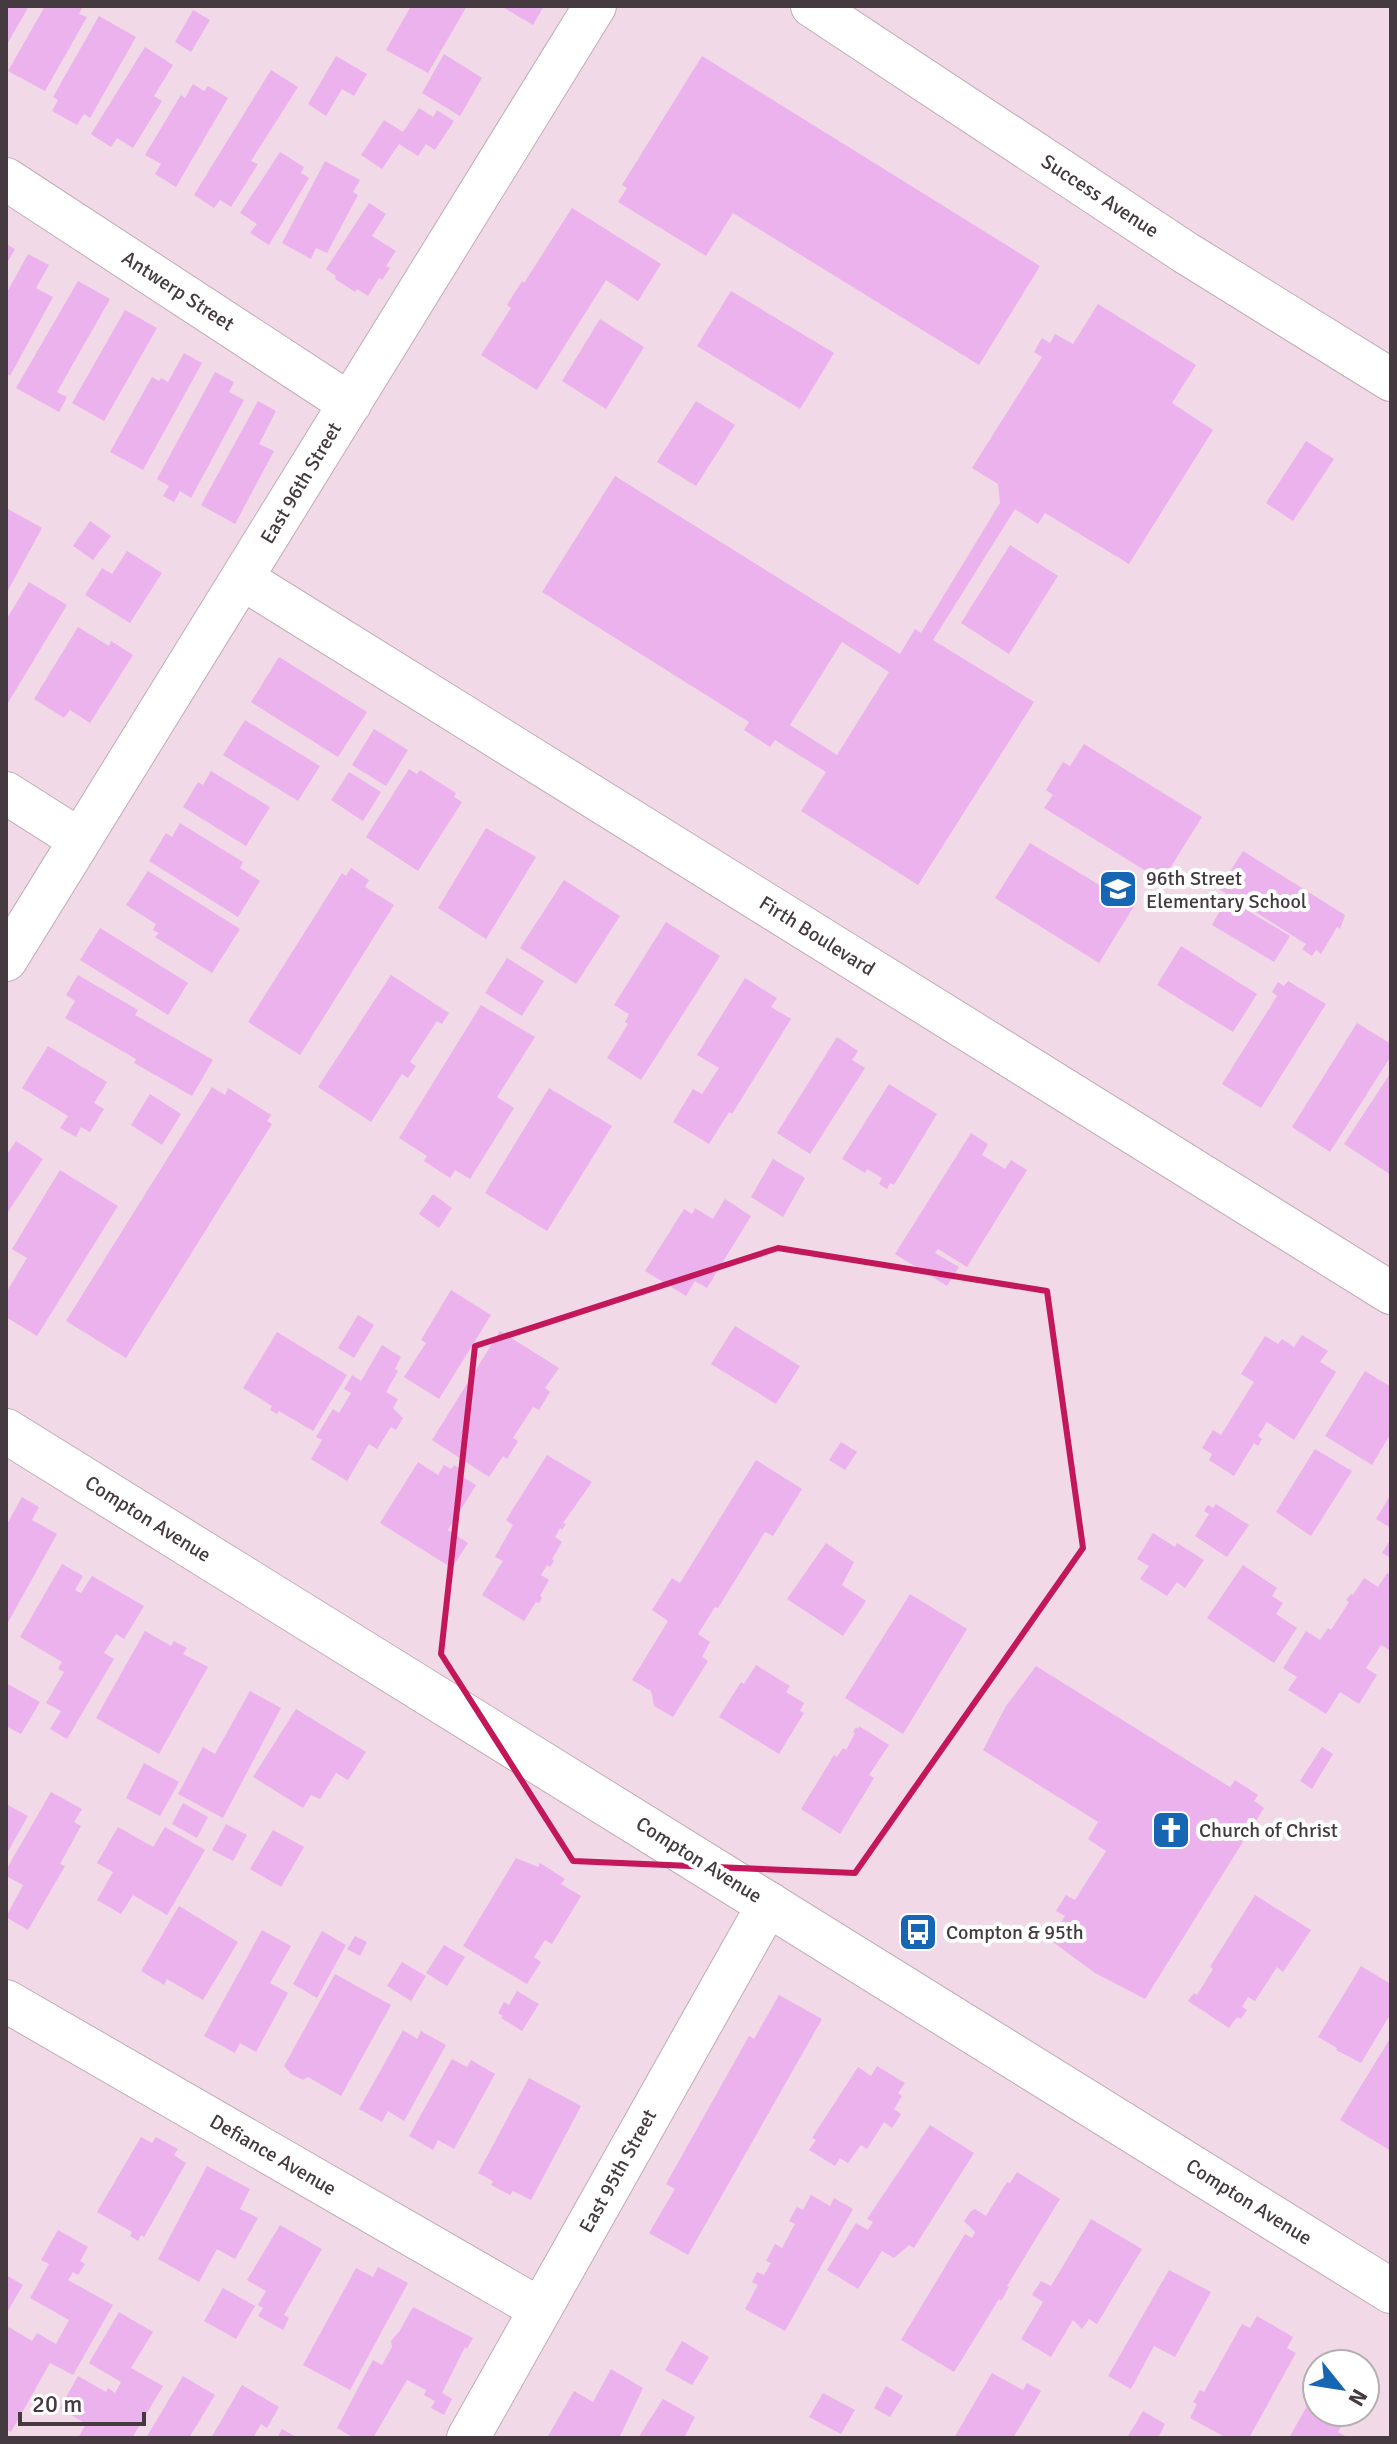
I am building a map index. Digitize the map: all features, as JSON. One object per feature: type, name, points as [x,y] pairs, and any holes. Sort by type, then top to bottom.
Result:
[{"type":"main road","name":"Compton Avenue","points":[[6,1431],[1391,2291]]},
{"type":"street","name":"East 96th Street","points":[[6,960],[595,6]]},
{"type":"street","name":"Success Avenue","points":[[812,6],[1186,253],[1391,380]]},
{"type":"street","name":"Antwerp Street","points":[[6,179],[350,404]]},
{"type":"street","name":"Firth Boulevard","points":[[243,579],[1391,1293]]},
{"type":"street","points":[[6,793],[80,840]]},
{"type":"street","name":"East 95th Street","points":[[468,2438],[769,1903]]},
{"type":"street","name":"Defiance Avenue","points":[[6,2001],[540,2309]]},
{"type":"highlighted area","points":[[778,1248],[1047,1291],[1083,1548],[855,1873],[573,1861],[441,1654],[475,1346]]},
{"type":"building","points":[[6,6],[29,6],[6,46]]},
{"type":"building","points":[[45,6],[83,6],[79,14],[87,17],[45,91],[8,71]]},
{"type":"building","points":[[411,6],[467,6],[428,73],[386,50]]},
{"type":"building","points":[[501,6],[544,6],[533,25]]},
{"type":"building","points":[[193,10],[210,20],[191,52],[175,42]]},
{"type":"building","points":[[99,16],[136,37],[90,118],[84,114],[77,125],[52,111],[58,100],[53,97]]},
{"type":"building","points":[[145,47],[173,65],[154,96],[162,101],[133,148],[117,138],[111,147],[91,134]]},
{"type":"building","points":[[444,54],[482,78],[460,116],[422,93]]},
{"type":"building","points":[[336,56],[367,74],[354,96],[342,89],[326,116],[308,104]]},
{"type":"building","points":[[702,56],[1040,266],[979,365],[733,213],[706,256],[618,202],[627,188],[622,185]]},
{"type":"building","points":[[271,70],[298,87],[251,161],[258,164],[231,207],[220,200],[214,208],[194,195]]},
{"type":"building","points":[[193,84],[204,91],[208,86],[228,98],[176,187],[155,174],[161,164],[145,155],[181,95],[185,98]]},
{"type":"building","points":[[419,108],[433,117],[437,110],[454,121],[435,150],[426,144],[418,156],[399,144],[382,169],[361,155],[384,120],[403,132]]},
{"type":"building","points":[[280,152],[304,167],[301,173],[309,178],[269,245],[250,233],[257,224],[240,213]]},
{"type":"building","points":[[325,161],[360,180],[353,192],[358,195],[327,253],[316,248],[311,259],[282,243]]},
{"type":"building","points":[[369,203],[386,214],[372,236],[396,251],[386,266],[390,268],[382,280],[379,278],[368,296],[357,289],[355,292],[326,269]]},
{"type":"building","points":[[572,208],[661,264],[638,301],[606,280],[537,390],[481,355],[511,308],[507,305]]},
{"type":"building","points":[[6,244],[15,249],[6,265]]},
{"type":"building","points":[[28,254],[49,265],[36,288],[53,297],[10,376],[6,373],[6,294]]},
{"type":"building","points":[[78,281],[110,299],[57,392],[67,397],[59,412],[16,388]]},
{"type":"building","points":[[731,291],[834,353],[800,409],[697,346]]},
{"type":"building","points":[[1098,304],[1196,365],[1172,403],[1213,430],[1129,564],[1045,513],[1038,524],[1015,509],[933,640],[1034,702],[918,885],[801,811],[826,772],[775,740],[770,747],[744,730],[749,722],[542,592],[615,476],[900,654],[915,629],[921,633],[1000,503],[998,484],[972,468],[1042,357],[1034,352],[1042,338],[1050,343],[1055,334],[1073,344]],"holes":[[[842,642],[889,672],[837,755],[790,725]]]},
{"type":"building","points":[[125,310],[157,328],[104,421],[72,403]]},
{"type":"building","points":[[600,319],[644,347],[606,409],[562,381]]},
{"type":"building","points":[[184,353],[202,363],[143,470],[110,452],[152,377],[168,382]]},
{"type":"building","points":[[215,372],[234,382],[229,392],[244,400],[191,498],[180,491],[174,502],[163,496],[169,486],[157,479]]},
{"type":"building","points":[[258,401],[276,411],[259,444],[274,451],[235,524],[201,505]]},
{"type":"building","points":[[696,401],[735,425],[696,486],[657,462]]},
{"type":"building","points":[[1306,441],[1334,459],[1293,521],[1266,503]]},
{"type":"building","points":[[8,509],[42,528],[6,594],[6,513]]},
{"type":"building","points":[[90,521],[111,536],[93,560],[73,546]]},
{"type":"building","points":[[1010,545],[1058,576],[1009,654],[961,623]]},
{"type":"building","points":[[127,551],[162,573],[130,623],[85,595],[102,568],[112,574]]},
{"type":"building","points":[[29,582],[67,605],[8,703],[6,620]]},
{"type":"building","points":[[78,627],[109,646],[111,641],[133,655],[90,723],[70,710],[64,718],[34,699]]},
{"type":"building","points":[[279,657],[367,712],[338,757],[251,702]]},
{"type":"building","points":[[245,720],[320,766],[298,801],[223,755]]},
{"type":"building","points":[[374,729],[408,750],[386,786],[352,765]]},
{"type":"building","points":[[1084,744],[1202,817],[1162,881],[1044,808],[1053,795],[1046,790],[1063,762],[1070,766]]},
{"type":"building","points":[[409,769],[417,774],[420,770],[456,793],[454,797],[462,802],[418,871],[366,837]]},
{"type":"building","points":[[211,771],[270,807],[246,846],[183,807],[198,782],[203,785]]},
{"type":"building","points":[[349,772],[381,792],[363,821],[331,800]]},
{"type":"building","points":[[180,823],[243,862],[240,868],[260,881],[238,917],[149,861],[166,833],[172,837]]},
{"type":"building","points":[[486,828],[536,857],[486,939],[438,908]]},
{"type":"building","points":[[1030,843],[1134,906],[1099,963],[995,898]]},
{"type":"building","points":[[1243,851],[1345,915],[1340,929],[1337,927],[1321,954],[1316,950],[1312,956],[1302,949],[1306,944],[1219,889]]},
{"type":"building","points":[[351,868],[369,880],[365,887],[394,905],[300,1055],[248,1022],[342,873],[346,876]]},
{"type":"building","points":[[148,871],[240,929],[212,973],[155,937],[159,933],[153,930],[156,924],[126,905]]},
{"type":"building","points":[[564,880],[620,916],[576,984],[520,948]]},
{"type":"building","points":[[1227,898],[1290,936],[1274,962],[1212,925]]},
{"type":"building","points":[[666,922],[720,956],[641,1080],[607,1058],[628,1024],[625,1022],[629,1014],[614,1005]]},
{"type":"building","points":[[100,928],[188,983],[168,1015],[80,960]]},
{"type":"building","points":[[1181,946],[1257,994],[1233,1032],[1157,985]]},
{"type":"building","points":[[507,958],[544,981],[522,1016],[485,993]]},
{"type":"building","points":[[78,975],[138,1010],[135,1015],[213,1060],[192,1096],[65,1018],[75,1001],[66,995]]},
{"type":"building","points":[[391,975],[449,1013],[442,1024],[437,1021],[410,1062],[416,1066],[408,1078],[402,1074],[371,1122],[318,1087]]},
{"type":"building","points":[[745,978],[777,998],[771,1007],[791,1019],[732,1114],[729,1112],[709,1144],[673,1122],[693,1089],[702,1094],[719,1068],[697,1055]]},
{"type":"building","points":[[1288,981],[1326,1004],[1261,1108],[1222,1084],[1277,996],[1272,992],[1278,982],[1284,986]]},
{"type":"building","points":[[481,1005],[535,1037],[497,1097],[514,1108],[470,1179],[455,1170],[450,1178],[424,1161],[427,1156],[399,1138]]},
{"type":"building","points":[[1357,1023],[1391,1044],[1391,1056],[1330,1152],[1292,1127]]},
{"type":"building","points":[[837,1037],[858,1051],[852,1060],[865,1068],[810,1154],[777,1133]]},
{"type":"building","points":[[48,1046],[107,1082],[94,1103],[104,1109],[90,1132],[81,1127],[76,1137],[60,1128],[68,1116],[22,1088]]},
{"type":"building","points":[[1391,1072],[1391,1175],[1344,1144]]},
{"type":"building","points":[[889,1084],[937,1114],[894,1185],[890,1183],[887,1189],[879,1184],[882,1178],[867,1169],[865,1173],[842,1159]]},
{"type":"building","points":[[212,1087],[225,1095],[228,1088],[271,1115],[267,1121],[272,1124],[126,1358],[66,1321]]},
{"type":"building","points":[[549,1088],[612,1126],[547,1231],[485,1193]]},
{"type":"building","points":[[150,1094],[181,1114],[162,1145],[131,1125]]},
{"type":"building","points":[[971,1133],[988,1144],[982,1155],[1005,1169],[1011,1160],[1027,1170],[967,1267],[938,1249],[935,1253],[959,1267],[947,1286],[895,1254]]},
{"type":"building","points":[[16,1141],[43,1159],[6,1215],[6,1152]]},
{"type":"building","points":[[773,1159],[805,1178],[783,1217],[751,1197]]},
{"type":"building","points":[[60,1170],[118,1206],[37,1336],[6,1317],[6,1293],[27,1258],[12,1249]]},
{"type":"building","points":[[433,1194],[452,1208],[439,1228],[419,1214]]},
{"type":"building","points":[[725,1199],[751,1216],[707,1288],[695,1281],[686,1296],[645,1271],[684,1209],[692,1214],[695,1208],[713,1219]]},
{"type":"building","points":[[451,1290],[491,1315],[439,1399],[404,1377],[426,1343],[421,1340]]},
{"type":"building","points":[[358,1315],[374,1325],[354,1358],[338,1348]]},
{"type":"building","points":[[735,1326],[800,1366],[776,1404],[711,1364]]},
{"type":"building","points":[[500,1331],[559,1368],[545,1388],[550,1392],[539,1410],[533,1407],[513,1438],[518,1441],[507,1459],[503,1456],[489,1477],[432,1440]]},
{"type":"building","points":[[277,1332],[347,1375],[313,1431],[279,1411],[277,1414],[270,1410],[272,1406],[243,1388]]},
{"type":"building","points":[[1302,1335],[1328,1351],[1320,1362],[1336,1372],[1294,1440],[1267,1422],[1258,1436],[1262,1439],[1258,1446],[1254,1443],[1234,1476],[1209,1460],[1212,1454],[1202,1448],[1213,1430],[1221,1435],[1254,1382],[1241,1374],[1265,1336],[1278,1344],[1282,1339],[1294,1347]]},
{"type":"building","points":[[382,1345],[401,1357],[395,1369],[398,1371],[386,1392],[398,1399],[393,1408],[403,1418],[396,1430],[391,1427],[377,1449],[369,1444],[347,1481],[311,1459],[322,1440],[316,1437],[333,1409],[339,1413],[351,1393],[344,1389],[352,1375],[361,1381]]},
{"type":"building","points":[[1365,1371],[1391,1387],[1391,1433],[1372,1465],[1325,1436]]},
{"type":"building","points":[[841,1442],[857,1452],[845,1470],[829,1460]]},
{"type":"building","points":[[1315,1449],[1352,1471],[1311,1536],[1276,1512]]},
{"type":"building","points":[[547,1455],[592,1482],[555,1537],[562,1542],[552,1559],[554,1561],[550,1567],[547,1565],[541,1575],[549,1580],[539,1603],[536,1602],[524,1621],[482,1595],[503,1561],[495,1557],[513,1525],[506,1520]]},
{"type":"building","points":[[756,1460],[802,1489],[773,1536],[765,1532],[718,1608],[715,1607],[698,1634],[710,1642],[702,1657],[708,1661],[673,1717],[654,1706],[651,1691],[632,1680],[668,1621],[652,1610],[672,1578],[680,1583]]},
{"type":"building","points":[[418,1462],[438,1475],[444,1465],[451,1469],[454,1465],[464,1471],[461,1476],[476,1485],[448,1530],[468,1543],[452,1568],[380,1523]]},
{"type":"building","points":[[1391,1494],[1391,1528],[1376,1519]]},
{"type":"building","points":[[22,1497],[39,1507],[32,1520],[57,1534],[6,1626],[6,1526]]},
{"type":"building","points":[[1216,1504],[1249,1525],[1227,1557],[1195,1536],[1209,1514],[1204,1511],[1208,1505],[1213,1508]]},
{"type":"building","points":[[1153,1533],[1204,1560],[1185,1588],[1177,1582],[1167,1596],[1140,1579],[1149,1566],[1137,1559]]},
{"type":"building","points":[[1391,1539],[1391,1558],[1382,1553]]},
{"type":"building","points":[[826,1543],[854,1562],[842,1585],[866,1601],[843,1636],[787,1599]]},
{"type":"building","points":[[62,1564],[83,1576],[75,1590],[81,1593],[92,1576],[144,1606],[124,1639],[116,1634],[104,1653],[114,1659],[67,1739],[50,1729],[61,1711],[46,1703],[64,1672],[58,1669],[62,1662],[20,1637]]},
{"type":"building","points":[[1243,1565],[1277,1588],[1272,1596],[1283,1603],[1276,1614],[1297,1628],[1274,1663],[1207,1618]]},
{"type":"building","points":[[1387,1573],[1391,1575],[1391,1651],[1381,1645],[1366,1668],[1377,1675],[1359,1704],[1340,1692],[1326,1714],[1288,1690],[1297,1677],[1283,1668],[1306,1631],[1320,1640],[1328,1628],[1331,1630],[1349,1602],[1346,1600],[1364,1578],[1378,1587]]},
{"type":"building","points":[[910,1594],[967,1629],[903,1734],[845,1698]]},
{"type":"building","points":[[145,1631],[171,1646],[174,1641],[187,1648],[183,1654],[208,1667],[159,1754],[96,1718]]},
{"type":"building","points":[[756,1665],[790,1686],[786,1692],[804,1703],[800,1711],[804,1713],[779,1754],[719,1717]]},
{"type":"building","name":"Church of Christ","points":[[1036,1666],[1230,1787],[1235,1780],[1258,1795],[1254,1801],[1264,1808],[1145,1999],[1095,1973],[1050,1940],[1065,1916],[1056,1911],[1066,1895],[1075,1900],[1106,1851],[1088,1839],[1098,1822],[983,1750],[1006,1706]]},
{"type":"building","points":[[6,1683],[40,1702],[21,1734],[6,1726]]},
{"type":"building","points":[[250,1691],[281,1708],[223,1818],[178,1794],[203,1747],[215,1754]]},
{"type":"building","points":[[296,1709],[366,1752],[348,1780],[336,1773],[320,1799],[311,1795],[303,1808],[253,1777]]},
{"type":"building","points":[[859,1726],[889,1745],[869,1775],[874,1778],[840,1834],[801,1809],[834,1755],[837,1757],[843,1748],[846,1750],[853,1732]]},
{"type":"building","points":[[1322,1747],[1333,1754],[1312,1789],[1300,1781]]},
{"type":"building","points":[[144,1763],[179,1782],[160,1816],[126,1798]]},
{"type":"building","points":[[51,1792],[82,1809],[74,1822],[81,1826],[60,1864],[65,1866],[28,1930],[6,1917],[23,1885],[6,1876],[6,1870]]},
{"type":"building","points":[[183,1803],[208,1817],[197,1838],[172,1824]]},
{"type":"building","points":[[6,1804],[28,1816],[6,1855]]},
{"type":"building","points":[[226,1824],[247,1835],[233,1861],[212,1850]]},
{"type":"building","points":[[118,1827],[153,1847],[165,1827],[205,1850],[167,1915],[133,1895],[121,1914],[97,1900],[113,1872],[97,1863]]},
{"type":"building","points":[[273,1830],[304,1847],[281,1887],[250,1869]]},
{"type":"building","points":[[516,1858],[538,1867],[540,1863],[565,1879],[561,1884],[581,1896],[552,1944],[545,1940],[534,1957],[541,1962],[527,1984],[463,1946]]},
{"type":"building","points":[[1255,1895],[1311,1930],[1283,1972],[1277,1967],[1255,2001],[1248,1997],[1242,2007],[1247,2010],[1229,2028],[1188,2001],[1194,1993],[1197,1995],[1213,1969],[1210,1967]]},
{"type":"building","points":[[179,1906],[238,1942],[203,2000],[167,1979],[164,1985],[141,1971]]},
{"type":"building","points":[[262,1930],[291,1946],[270,1983],[288,1993],[256,2052],[240,2043],[235,2053],[204,2036]]},
{"type":"building","points":[[322,1931],[346,1945],[317,1998],[293,1984]]},
{"type":"building","points":[[355,1936],[367,1942],[360,1956],[347,1949]]},
{"type":"building","points":[[444,1945],[465,1957],[447,1986],[426,1973]]},
{"type":"building","points":[[402,1962],[426,1976],[411,2001],[387,1986]]},
{"type":"building","points":[[1361,1966],[1389,1983],[1391,1979],[1391,2013],[1361,2063],[1318,2037]]},
{"type":"building","points":[[335,1974],[391,2005],[341,2096],[308,2077],[303,2080],[291,2074],[284,2066]]},
{"type":"building","points":[[517,1991],[539,2004],[522,2031],[498,2013],[504,2002],[509,2005]]},
{"type":"building","points":[[779,1995],[822,2019],[688,2255],[649,2233],[675,2189],[666,2184],[749,2036],[754,2039]]},
{"type":"building","points":[[403,2030],[417,2039],[421,2031],[446,2045],[404,2121],[388,2111],[382,2122],[359,2109]]},
{"type":"building","points":[[1391,2037],[1391,2151],[1340,2120]]},
{"type":"building","points":[[452,2059],[467,2067],[471,2060],[495,2074],[454,2149],[438,2140],[433,2150],[409,2136]]},
{"type":"building","points":[[877,2066],[905,2083],[898,2093],[902,2096],[894,2109],[901,2114],[892,2128],[884,2122],[867,2149],[861,2145],[848,2163],[840,2158],[835,2166],[809,2150],[816,2140],[812,2138],[858,2067],[871,2076]]},
{"type":"building","points":[[529,2078],[581,2106],[531,2200],[513,2191],[510,2195],[491,2185],[493,2181],[478,2173]]},
{"type":"building","points":[[930,2125],[974,2153],[914,2248],[909,2245],[894,2258],[882,2251],[858,2289],[827,2270],[856,2223],[868,2230],[873,2222],[867,2219]]},
{"type":"building","points":[[141,2137],[152,2143],[156,2137],[178,2149],[174,2155],[186,2163],[144,2237],[141,2235],[138,2241],[130,2236],[132,2232],[97,2212]]},
{"type":"building","points":[[207,2166],[250,2189],[240,2209],[258,2218],[235,2259],[217,2249],[199,2282],[158,2259]]},
{"type":"building","points":[[1017,2172],[1060,2199],[1001,2301],[999,2299],[954,2372],[901,2340],[965,2234],[972,2238],[975,2232],[964,2221],[975,2209],[986,2216],[1007,2182],[1010,2183]]},
{"type":"building","points":[[811,2195],[830,2206],[834,2198],[853,2209],[785,2331],[745,2309],[758,2285],[752,2282],[757,2272],[764,2275],[771,2263],[766,2261],[775,2244],[782,2248],[795,2224],[789,2221],[797,2207],[803,2210]]},
{"type":"building","points":[[1091,2219],[1142,2249],[1097,2324],[1089,2319],[1082,2329],[1073,2320],[1051,2357],[1021,2339],[1043,2302],[1032,2295],[1041,2281],[1051,2286]]},
{"type":"building","points":[[280,2225],[322,2249],[284,2315],[289,2318],[283,2330],[258,2316],[263,2308],[258,2305],[266,2291],[247,2280]]},
{"type":"building","points":[[58,2230],[88,2247],[80,2261],[85,2264],[78,2275],[73,2272],[68,2280],[113,2305],[73,2375],[50,2363],[11,2432],[6,2429],[6,2333],[9,2327],[32,2341],[37,2333],[56,2344],[69,2320],[30,2298],[49,2264],[41,2260]]},
{"type":"building","points":[[378,2267],[408,2283],[350,2390],[303,2365],[356,2268],[373,2277]]},
{"type":"building","points":[[1169,2270],[1211,2292],[1175,2357],[1154,2346],[1131,2389],[1108,2376]]},
{"type":"building","points":[[6,2275],[23,2285],[6,2314]]},
{"type":"building","points":[[223,2288],[255,2306],[236,2339],[204,2321]]},
{"type":"building","points":[[413,2307],[473,2338],[467,2349],[465,2347],[442,2393],[452,2399],[444,2415],[431,2408],[435,2401],[424,2395],[426,2390],[407,2380],[373,2438],[354,2438],[337,2428],[373,2360],[382,2365],[392,2347],[391,2341]]},
{"type":"building","points":[[119,2312],[153,2332],[131,2368],[163,2386],[132,2438],[78,2438],[86,2424],[60,2408],[78,2376],[106,2392],[108,2388],[115,2393],[121,2382],[89,2363]]},
{"type":"building","points":[[1257,2316],[1293,2337],[1287,2348],[1296,2353],[1249,2438],[1227,2438],[1190,2418],[1197,2404],[1193,2402],[1200,2390],[1204,2392],[1242,2324],[1250,2328]]},
{"type":"building","points":[[682,2341],[709,2357],[692,2385],[665,2370]]},
{"type":"building","points":[[611,2369],[643,2388],[619,2438],[547,2438],[574,2391],[593,2402]]},
{"type":"building","points":[[992,2373],[1023,2390],[1027,2383],[1041,2391],[1013,2438],[958,2438],[955,2436]]},
{"type":"building","points":[[183,2376],[215,2395],[189,2438],[146,2438]]},
{"type":"building","points":[[242,2385],[279,2407],[267,2428],[261,2424],[253,2438],[211,2438]]},
{"type":"building","points":[[886,2386],[903,2396],[890,2417],[874,2408]]},
{"type":"building","points":[[823,2393],[855,2410],[841,2434],[809,2417]]},
{"type":"building","points":[[663,2399],[695,2417],[684,2438],[638,2438]]},
{"type":"building","points":[[1143,2411],[1165,2424],[1158,2438],[1127,2438]]},
{"type":"building","points":[[1301,2417],[1301,2428],[1340,2428],[1338,2432],[1349,2438],[1289,2438]]},
{"type":"building","points":[[282,2429],[298,2438],[277,2438]]},
{"type":"place","name":"96th Street Elementary School","points":[[1118,889]]},
{"type":"place","name":"Church of Christ","points":[[1171,1830]]},
{"type":"place","name":"Compton & 95th","points":[[918,1932]]}]
